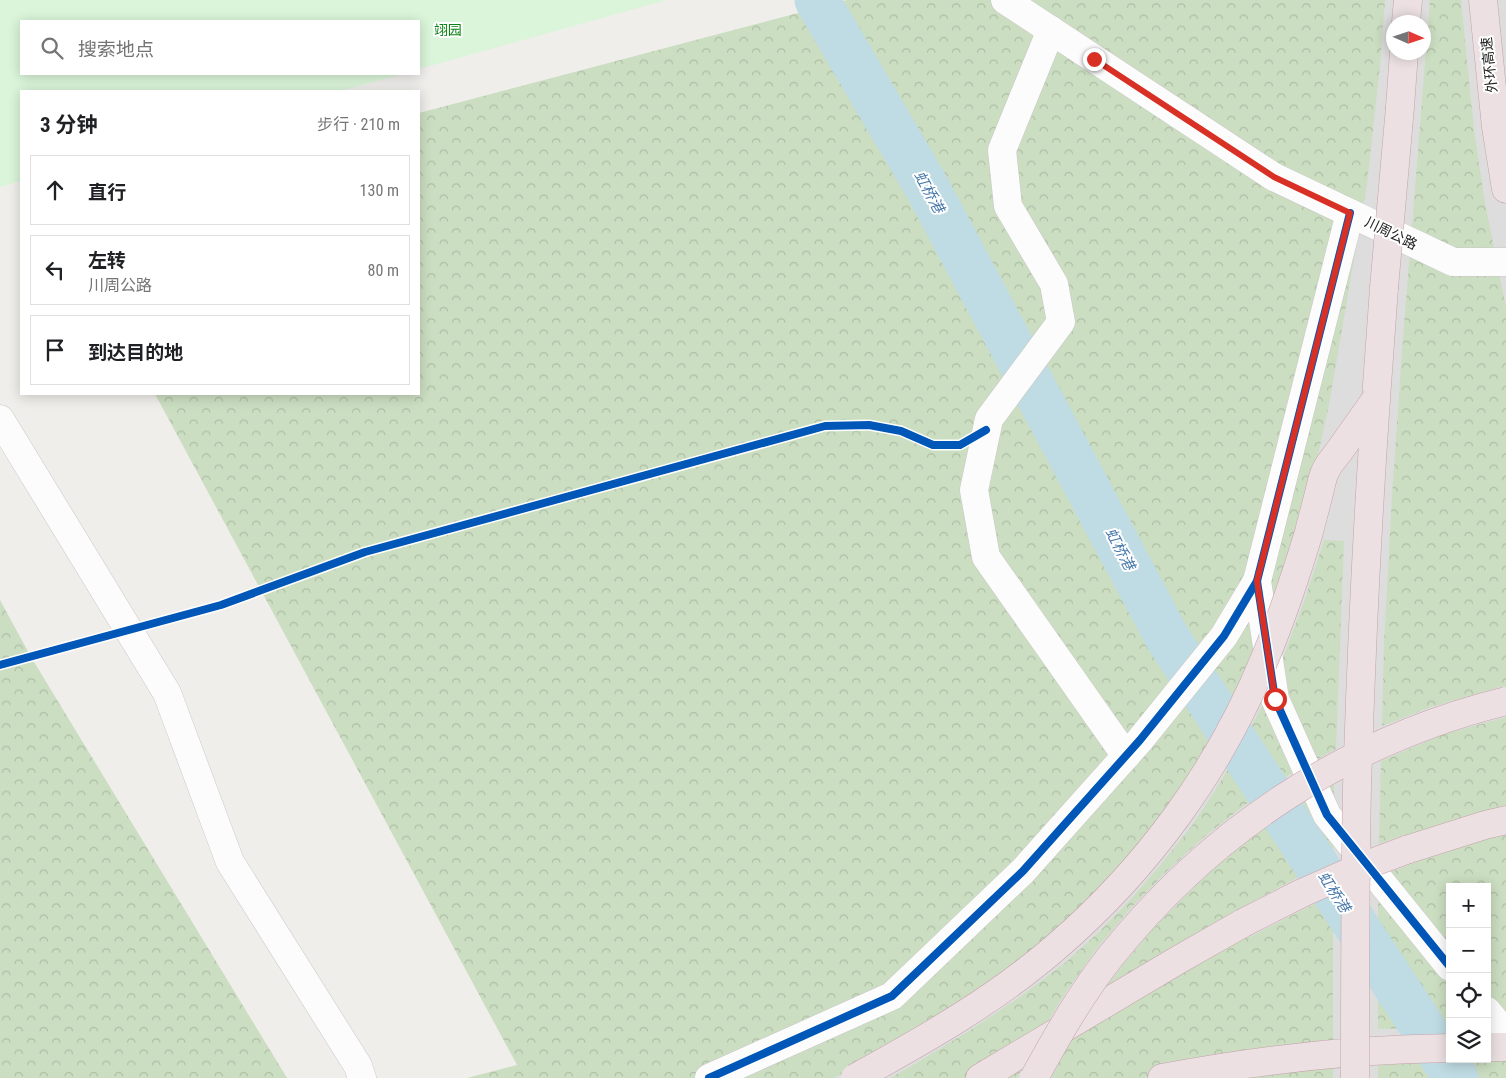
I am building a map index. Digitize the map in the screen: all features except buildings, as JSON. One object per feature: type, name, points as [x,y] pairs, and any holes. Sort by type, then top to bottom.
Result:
[{"type":"highway","points":[[1407,15],[1408,0]]},
{"type":"highway","name":"外环高速","points":[[1483,0],[1496,127],[1506,190]]},
{"type":"highway","points":[[1355,1078],[1357,779],[1362,642],[1376,399],[1403,60]]},
{"type":"highway","points":[[854,1078],[963,1015],[1010,983],[1054,949],[1120,886],[1177,816],[1225,741],[1246,701],[1264,659],[1299,565],[1325,471],[1376,399]]},
{"type":"highway","points":[[1034,1078],[1075,1006],[1109,958],[1175,884],[1254,817],[1297,788],[1342,762],[1388,740],[1436,721],[1506,701]]},
{"type":"highway","points":[[980,1078],[1178,960],[1243,923],[1302,893],[1406,850],[1467,830],[1506,820]]},
{"type":"highway","points":[[1491,1047],[1506,1048]]},
{"type":"highway","points":[[1162,1078],[1261,1062],[1369,1051],[1446,1048]]},
{"type":"street","name":"川周公路","points":[[1005,0],[1274,177],[1453,262],[1506,262]]},
{"type":"street","points":[[1051,30],[1002,150],[1008,206],[1054,284],[1061,322],[989,419],[974,490],[986,557],[1133,748]]},
{"type":"street","points":[[708,1078],[892,996],[1023,871],[1133,748],[1224,636],[1257,581],[1350,213]]},
{"type":"street","points":[[0,420],[166,693],[230,862],[358,1066],[362,1078]]},
{"type":"street","points":[[1257,581],[1275,699],[1327,815],[1446,962]]},
{"type":"street","points":[[1491,1017],[1506,1034]]},
{"type":"green space","name":"翊园","points":[[0,0],[667,0],[420,69],[420,20],[20,20],[20,75],[399,75],[344,90],[20,90],[20,181],[0,187]]},
{"type":"green space","points":[[847,0],[1506,0],[1506,1078],[467,1078],[517,1065],[156,395],[420,395],[420,113]]},
{"type":"green space","points":[[0,600],[31,657],[287,1078],[0,1078]]},
{"type":"pier","points":[[1385,0],[1430,0],[1429,15],[1386,15],[1386,60],[1425,60],[1392,497],[1384,643],[1382,726],[1431,707],[1503,686],[1506,701],[1506,717],[1441,735],[1381,761],[1379,844],[1401,836],[1411,864],[1378,877],[1378,1029],[1446,1027],[1446,1057],[1378,1060],[1378,1078],[1333,1078],[1333,896],[1250,937],[1237,910],[1295,879],[1333,863],[1334,784],[1263,829],[1223,860],[1152,930],[1121,967],[1093,1006],[1051,1078],[1017,1078],[1041,1032],[1068,989],[1097,948],[1130,909],[1204,837],[1245,805],[1289,775],[1336,749],[1344,541],[1324,540],[1304,602],[1280,666],[1240,749],[1191,827],[1132,898],[1066,962],[1020,997],[913,1065],[890,1078],[834,1078],[900,1042],[1004,976],[1113,880],[1194,774],[1256,656],[1315,469],[1329,405],[1367,184]]},
{"type":"pier","points":[[1461,0],[1506,0],[1506,307],[1485,203],[1474,130]]},
{"type":"waterway","name":"虹桥港","points":[[817,0],[928,189],[1167,637],[1456,1078]]},
{"type":"cycle path","points":[[1350,213],[1257,581],[1275,699],[1327,815],[1446,962]]},
{"type":"cycle path","points":[[0,665],[221,605],[365,552],[825,426],[869,425],[901,431],[933,445],[960,445],[986,430]]},
{"type":"cycle path","points":[[709,1078],[892,996],[1023,871],[1140,740],[1224,636],[1257,581]]},
{"type":"route","points":[[1094,59],[1274,177],[1350,213],[1257,581],[1275,699]]}]
